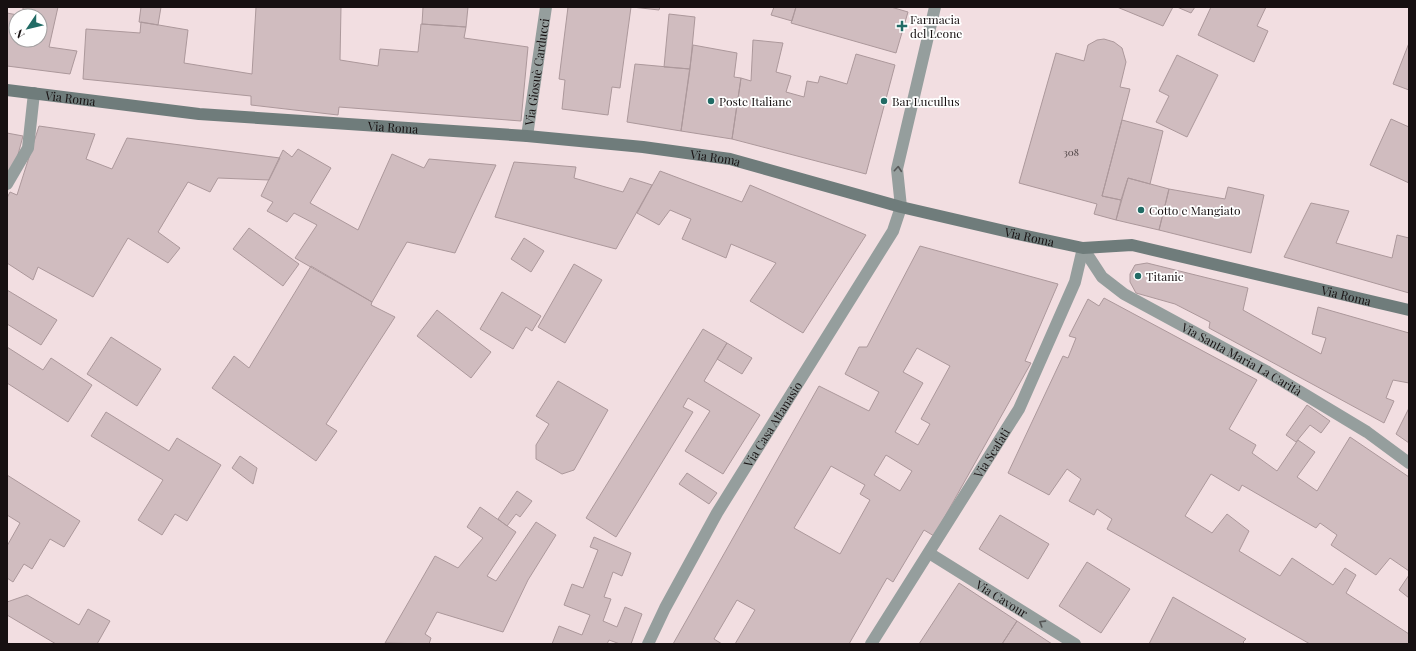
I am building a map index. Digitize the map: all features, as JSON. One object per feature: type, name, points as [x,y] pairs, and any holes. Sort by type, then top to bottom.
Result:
[{"type":"main road","name":"Via Roma","points":[[7,90],[199,114],[527,136],[643,147],[730,159],[902,207],[1083,248],[1132,245],[1409,310]]},
{"type":"street","name":"Via Giosuè Carducci","points":[[527,136],[546,7]]},
{"type":"street","points":[[902,207],[897,170],[936,7]]},
{"type":"street","points":[[7,184],[28,148],[34,93]]},
{"type":"street","name":"Via Casa Attanasio","points":[[648,644],[665,608],[717,513],[893,231],[902,207]]},
{"type":"street","name":"Via Santa Maria La Carità","points":[[1083,248],[1102,276],[1124,294],[1266,371],[1367,432],[1409,463]]},
{"type":"street","name":"Via Scafati","points":[[871,644],[1019,409],[1075,282],[1083,248]]},
{"type":"street","name":"Via Cavour","points":[[929,553],[1075,644]]},
{"type":"building","points":[[23,7],[58,7],[49,47],[77,51],[70,74],[7,66],[7,13],[8,48],[48,48],[48,8]]},
{"type":"building","points":[[141,7],[161,7],[158,25],[139,22]]},
{"type":"building","points":[[256,7],[341,7],[340,60],[378,66],[380,49],[418,52],[421,24],[466,27],[464,38],[528,47],[521,121],[339,107],[338,115],[251,105],[251,96],[83,79],[86,29],[140,33],[141,22],[188,30],[184,63],[252,74]]},
{"type":"building","points":[[423,7],[468,7],[466,27],[422,24]]},
{"type":"building","points":[[568,7],[631,7],[620,88],[612,87],[608,115],[562,109],[565,80],[559,79]]},
{"type":"building","points":[[632,7],[660,7],[659,10]]},
{"type":"building","points":[[774,7],[796,7],[792,21],[771,15]]},
{"type":"building","points":[[796,7],[891,7],[908,12],[896,53],[791,23]]},
{"type":"building","points":[[1117,7],[1173,7],[1163,26]]},
{"type":"building","points":[[1177,7],[1195,7],[1191,13]]},
{"type":"building","points":[[1211,7],[1266,7],[1257,26],[1268,31],[1254,62],[1198,35]]},
{"type":"building","points":[[669,14],[695,17],[690,69],[664,67]]},
{"type":"building","points":[[1104,39],[1114,42],[1122,48],[1126,62],[1120,87],[1130,89],[1102,196],[1121,200],[1116,220],[1094,214],[1097,204],[1019,183],[1056,53],[1084,61],[1088,45],[1097,40]]},
{"type":"building","points":[[753,40],[783,43],[776,72],[791,76],[786,92],[804,97],[807,81],[818,83],[820,76],[847,84],[856,54],[895,65],[866,174],[732,139],[741,78],[751,81]]},
{"type":"building","points":[[1409,43],[1409,90],[1393,84]]},
{"type":"building","points":[[693,45],[737,53],[734,77],[741,78],[732,139],[681,131]]},
{"type":"building","points":[[1177,55],[1218,75],[1187,137],[1156,122],[1169,96],[1159,91]]},
{"type":"building","points":[[635,64],[690,69],[681,131],[627,122]]},
{"type":"building","points":[[1391,119],[1409,127],[1409,183],[1370,165]]},
{"type":"building","points":[[1122,120],[1163,131],[1150,184],[1128,178],[1121,200],[1102,196]]},
{"type":"building","points":[[39,126],[95,134],[86,159],[112,169],[127,138],[280,158],[269,180],[218,178],[210,192],[188,182],[158,232],[180,248],[168,263],[128,238],[93,297],[38,267],[33,280],[7,263],[7,198],[10,192],[17,195]]},
{"type":"building","points":[[7,133],[23,136],[16,162],[7,177]]},
{"type":"building","points":[[298,149],[331,168],[310,203],[358,230],[392,154],[424,168],[429,159],[496,165],[455,253],[407,242],[372,302],[295,258],[317,225],[294,213],[287,222],[267,211],[273,202],[261,196],[283,150],[292,157]]},
{"type":"building","points":[[514,162],[576,167],[574,178],[623,192],[630,178],[652,185],[616,249],[495,217]]},
{"type":"building","points":[[660,171],[742,202],[750,185],[866,235],[803,333],[750,301],[776,263],[731,244],[726,258],[682,239],[691,219],[670,210],[659,225],[637,213]]},
{"type":"building","name":"Cotto e Mangiato","points":[[1128,178],[1169,189],[1159,230],[1116,220]]},
{"type":"building","points":[[1228,187],[1264,195],[1251,253],[1159,230],[1169,189],[1225,199]]},
{"type":"building","points":[[1311,203],[1349,211],[1336,243],[1392,258],[1397,235],[1409,238],[1409,293],[1284,257]]},
{"type":"building","points":[[249,228],[299,264],[283,286],[233,249]]},
{"type":"building","points":[[524,238],[544,251],[531,272],[511,259]]},
{"type":"building","points":[[920,246],[1058,284],[1025,361],[1031,363],[934,536],[924,530],[893,582],[887,578],[849,644],[735,644],[755,610],[737,600],[714,639],[722,644],[673,644],[819,386],[869,411],[879,392],[845,374],[859,347],[867,347]],"holes":[[[917,348],[950,366],[921,419],[930,424],[918,445],[895,432],[923,383],[903,372]],[[886,455],[912,471],[900,491],[874,475]],[[831,466],[865,485],[860,494],[870,500],[840,554],[794,528]]]},
{"type":"building","points":[[1147,263],[1248,288],[1243,310],[1321,354],[1326,338],[1312,334],[1318,307],[1409,333],[1409,383],[1393,380],[1386,398],[1394,401],[1384,423],[1209,328],[1210,322],[1175,304],[1136,293],[1130,282],[1130,274],[1135,265]]},
{"type":"building","points":[[574,264],[602,280],[565,343],[538,327]]},
{"type":"building","points":[[311,266],[372,302],[371,305],[395,317],[326,424],[337,431],[316,461],[212,388],[234,356],[249,368]]},
{"type":"building","points":[[7,290],[57,320],[41,345],[7,324]]},
{"type":"building","points":[[502,292],[541,316],[532,331],[526,327],[513,349],[480,329]]},
{"type":"building","points":[[1104,298],[1257,380],[1229,429],[1256,445],[1252,453],[1277,471],[1298,440],[1315,452],[1297,477],[1317,491],[1350,437],[1409,477],[1409,571],[1390,558],[1376,575],[1331,545],[1337,535],[1320,523],[1316,528],[1242,485],[1239,491],[1211,474],[1185,516],[1212,533],[1227,514],[1249,531],[1239,551],[1280,576],[1292,558],[1333,585],[1345,568],[1356,575],[1346,593],[1409,634],[1409,644],[1310,644],[1107,529],[1112,519],[1097,509],[1094,515],[1069,501],[1081,479],[1067,469],[1049,495],[1008,473],[1063,356],[1068,358],[1076,338],[1069,336],[1088,299],[1099,306]]},
{"type":"building","points":[[437,310],[491,352],[471,378],[417,336]]},
{"type":"building","points":[[703,329],[727,343],[704,381],[760,415],[723,474],[685,451],[710,411],[688,398],[683,407],[693,412],[616,537],[586,518]]},
{"type":"building","points":[[111,337],[161,369],[137,406],[87,374]]},
{"type":"building","points":[[727,343],[752,358],[742,374],[717,359]]},
{"type":"building","points":[[7,347],[43,370],[51,358],[92,385],[68,422],[7,383]]},
{"type":"building","points":[[558,381],[608,410],[574,470],[562,474],[536,459],[536,445],[549,424],[536,416]]},
{"type":"building","points":[[1307,405],[1330,421],[1321,433],[1310,425],[1296,442],[1286,435]]},
{"type":"building","points":[[1409,408],[1409,443],[1396,434]]},
{"type":"building","points":[[106,412],[169,451],[177,438],[221,465],[187,521],[175,514],[162,535],[138,520],[163,480],[91,436]]},
{"type":"building","points":[[240,456],[257,468],[253,484],[232,468]]},
{"type":"building","points":[[687,473],[717,493],[709,504],[679,484]]},
{"type":"building","points":[[7,475],[80,521],[64,547],[50,539],[32,569],[24,564],[13,582],[7,578],[7,546],[20,523],[7,515]]},
{"type":"building","points":[[517,491],[532,501],[520,517],[516,514],[507,526],[498,519]]},
{"type":"building","points":[[480,507],[516,532],[487,576],[496,581],[536,522],[556,535],[528,580],[503,632],[437,612],[425,634],[431,638],[429,644],[385,643],[435,556],[458,568],[483,538],[467,527]]},
{"type":"building","points":[[1000,515],[1049,544],[1028,579],[979,549]]},
{"type":"building","points":[[594,537],[631,553],[622,576],[613,572],[604,597],[611,599],[603,621],[617,627],[625,607],[642,614],[631,644],[620,644],[609,640],[607,644],[552,644],[559,626],[582,635],[590,615],[564,605],[572,584],[583,588],[598,550],[590,547]]},
{"type":"building","points":[[1087,562],[1130,589],[1101,633],[1059,606]]},
{"type":"building","points":[[1409,575],[1409,598],[1399,590]]},
{"type":"building","points":[[959,583],[1017,621],[1002,644],[919,644]]},
{"type":"building","points":[[27,595],[79,625],[88,609],[110,621],[97,644],[56,644],[7,615],[7,602]]},
{"type":"building","points":[[1173,597],[1246,639],[1243,642],[1245,644],[1149,644]]},
{"type":"building","points":[[1017,621],[1052,644],[1002,644]]},
{"type":"place","name":"Farmacia del Leone","points":[[902,26]]},
{"type":"place","name":"Poste Italiane","points":[[711,101]]},
{"type":"place","name":"Bar Lucullus","points":[[884,101]]},
{"type":"place","name":"Cotto e Mangiato","points":[[1141,210]]},
{"type":"place","name":"Titanic","points":[[1138,276]]}]
